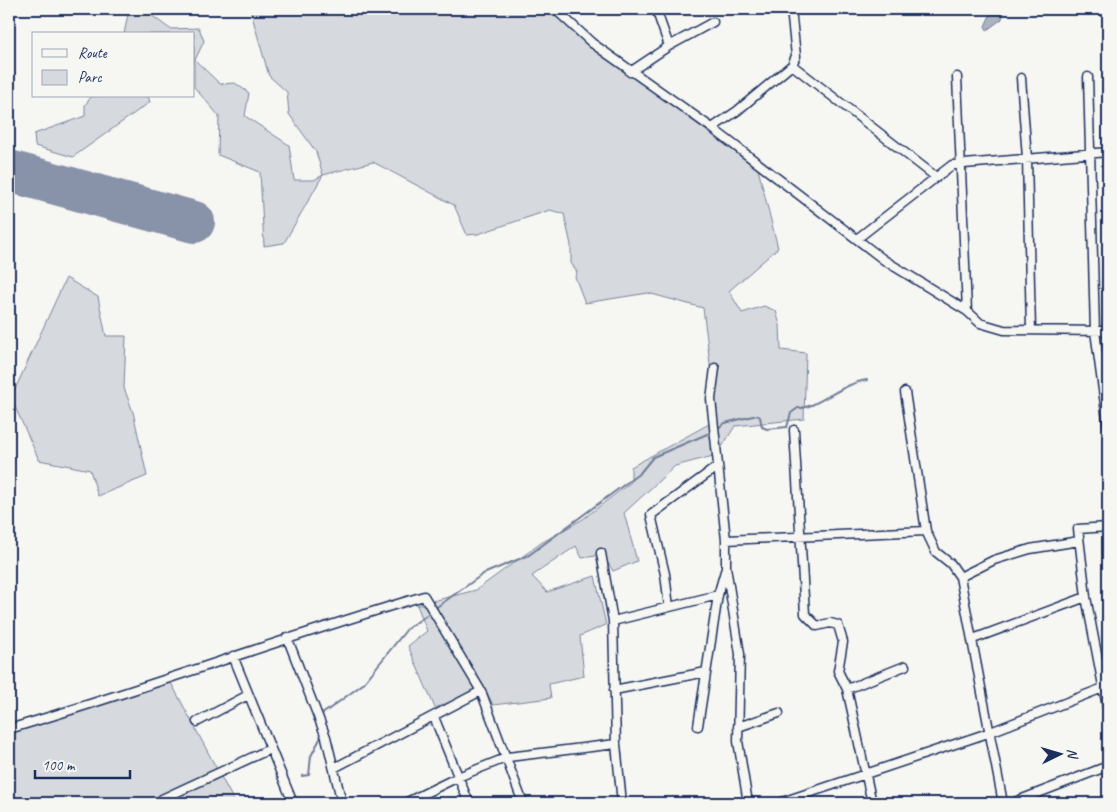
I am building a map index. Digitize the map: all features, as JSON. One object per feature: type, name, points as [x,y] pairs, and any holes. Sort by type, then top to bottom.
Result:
[{"type":"street","points":[[555,9],[592,43],[630,72],[712,128],[858,238],[884,260],[967,312],[980,323],[1004,330],[1108,331]]},
{"type":"street","points":[[656,9],[668,46]]},
{"type":"street","points":[[712,128],[737,111],[792,65],[796,56],[791,9]]},
{"type":"street","points":[[630,72],[668,46],[713,22]]},
{"type":"street","points":[[792,65],[936,177]]},
{"type":"street","points":[[957,76],[967,312]]},
{"type":"street","points":[[1088,77],[1095,331],[1108,427]]},
{"type":"street","points":[[1020,78],[1027,158],[1031,330]]},
{"type":"street","points":[[858,238],[952,165],[1108,152]]},
{"type":"street","points":[[714,368],[711,399],[726,540],[726,567],[740,654],[738,727],[741,767],[748,803]]},
{"type":"street","points":[[905,392],[926,531],[936,552],[951,564],[960,577],[973,638],[988,733],[1003,803]]},
{"type":"street","points":[[794,430],[805,614],[817,626],[830,623],[838,625],[843,642],[838,671],[847,689],[872,803]]},
{"type":"street","points":[[669,607],[665,574],[651,515],[718,466]]},
{"type":"street","points":[[1108,527],[1078,529],[1086,597],[1106,687],[1108,712]]},
{"type":"street","points":[[726,540],[926,531]]},
{"type":"street","points":[[960,577],[994,560],[1030,549],[1079,541]]},
{"type":"street","points":[[601,553],[613,621],[616,744],[622,803]]},
{"type":"street","points":[[698,726],[718,595],[726,567]]},
{"type":"street","points":[[613,621],[718,595]]},
{"type":"street","points":[[9,729],[82,708],[287,637],[424,596],[481,691],[508,757],[524,803]]},
{"type":"street","points":[[973,638],[1086,597]]},
{"type":"street","points":[[287,637],[326,737],[342,803]]},
{"type":"street","points":[[233,656],[293,803]]},
{"type":"street","points":[[847,689],[905,666]]},
{"type":"street","points":[[614,690],[706,672]]},
{"type":"street","points":[[779,803],[988,733],[1106,687]]},
{"type":"street","points":[[334,768],[481,691]]},
{"type":"street","points":[[197,722],[248,695]]},
{"type":"street","points":[[738,727],[779,713]]},
{"type":"street","points":[[434,717],[469,803]]},
{"type":"street","points":[[405,803],[458,777],[508,757],[616,744]]},
{"type":"street","points":[[162,799],[270,749]]},
{"type":"street","points":[[1012,803],[1108,766]]},
{"type":"green space","points":[[129,9],[143,9],[170,29],[199,28],[204,41],[195,60],[195,32],[124,32]]},
{"type":"green space","points":[[250,9],[555,9],[592,46],[758,169],[778,248],[729,291],[742,313],[764,306],[776,311],[780,325],[781,350],[806,353],[804,419],[735,426],[717,455],[675,466],[624,513],[637,561],[613,571],[603,555],[582,558],[576,546],[532,576],[547,592],[595,576],[606,625],[580,636],[584,676],[549,684],[551,698],[493,705],[485,689],[435,708],[408,646],[427,631],[417,605],[476,590],[541,543],[583,519],[631,482],[631,467],[709,424],[710,406],[714,395],[703,308],[648,293],[585,303],[575,277],[577,272],[571,263],[571,245],[564,214],[550,210],[478,234],[467,235],[454,205],[373,162],[323,175],[316,152],[289,114],[287,92],[269,76]]},
{"type":"green space","points":[[195,60],[220,84],[235,83],[249,93],[245,116],[289,145],[294,180],[314,180],[323,175],[284,243],[264,246],[260,172],[218,155],[219,116],[195,88]]},
{"type":"green space","points":[[90,98],[149,98],[150,102],[73,157],[35,146],[34,134],[85,116],[85,105]]},
{"type":"green space","points":[[66,278],[98,297],[106,336],[126,336],[124,388],[133,412],[147,476],[98,496],[90,470],[39,460],[11,398]]},
{"type":"green space","points":[[168,677],[235,803],[9,803],[9,725]]},
{"type":"shaded area","points":[[990,9],[1004,9],[1002,19],[987,30],[985,26],[991,13]]},
{"type":"waterway","points":[[718,428],[725,423],[757,415],[760,417],[762,427],[767,429],[787,427],[791,413],[798,408],[813,404],[848,386],[867,380]]},
{"type":"waterway","points":[[434,609],[483,574],[529,555],[640,473],[653,457],[712,432]]},
{"type":"waterway","points":[[321,715],[363,684],[407,629],[431,612]]},
{"type":"waterway","points":[[302,776],[309,775],[311,756],[322,735]]},
{"type":"runway","points":[[9,171],[194,222]]}]
